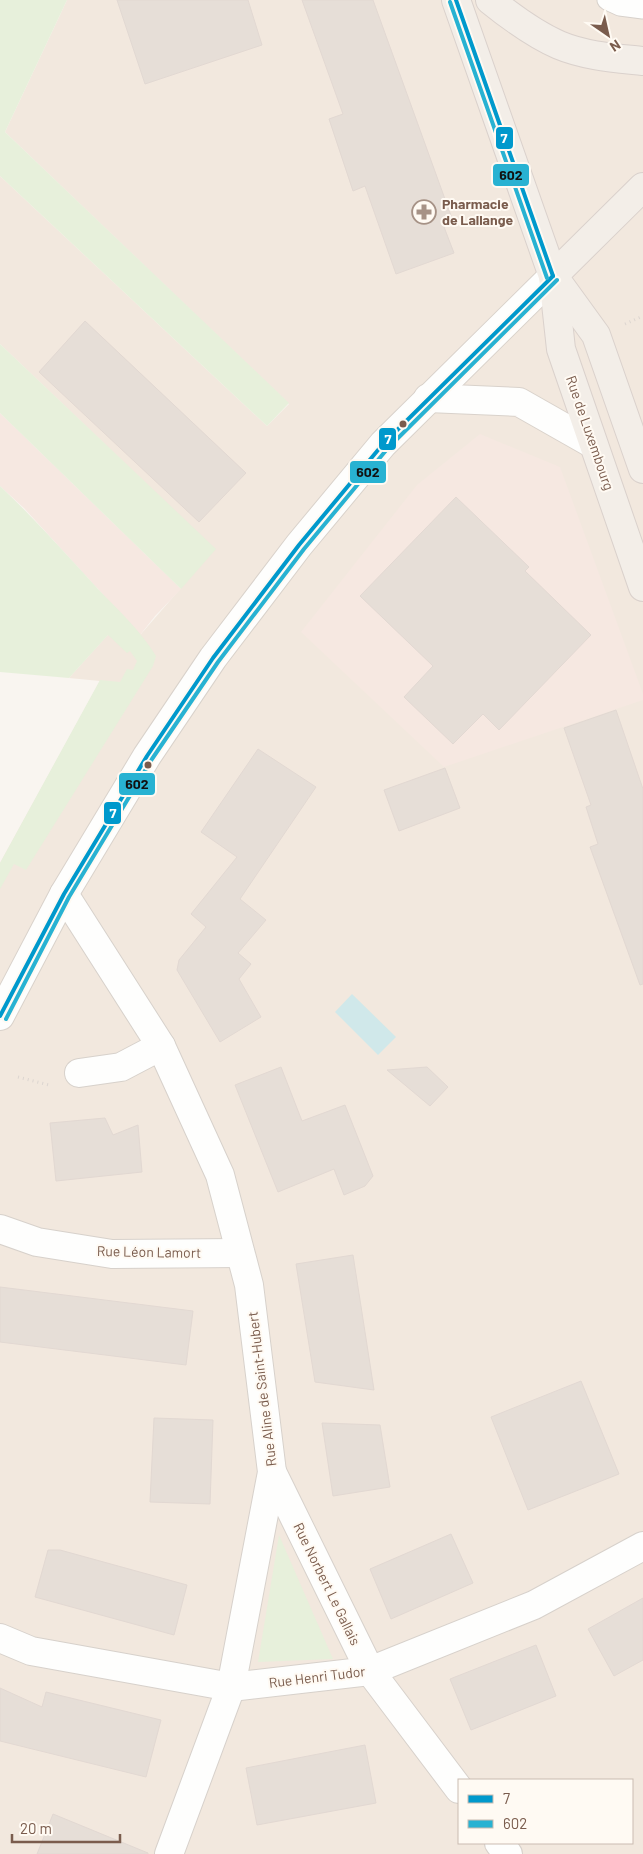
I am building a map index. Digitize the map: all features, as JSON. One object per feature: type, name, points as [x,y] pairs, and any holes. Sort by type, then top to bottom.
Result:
[{"type":"main road","name":"Rue de Luxembourg","points":[[456,0],[553,276],[560,349],[643,586]]},
{"type":"main road","points":[[490,0],[512,17],[560,45],[604,57],[643,61]]},
{"type":"main road","points":[[553,276],[643,187]]},
{"type":"main road","name":"Rue de Luxembourg","points":[[553,276],[596,335],[643,469]]},
{"type":"street","points":[[0,1016],[64,894],[147,756],[213,658],[299,545],[383,444],[553,276]]},
{"type":"street","points":[[428,398],[519,402],[593,444]]},
{"type":"street","name":"Rue Aline de Saint-Hubert","points":[[64,894],[161,1046],[220,1175],[249,1285],[272,1472],[231,1687],[169,1854]]},
{"type":"street","points":[[79,1073],[121,1067],[161,1046]]},
{"type":"street","name":"Rue Léon Lamort","points":[[0,1229],[37,1242],[112,1254],[240,1253]]},
{"type":"street","name":"Rue Norbert Le Gallais","points":[[272,1472],[370,1671],[458,1788]]},
{"type":"street","name":"Rue Henri Tudor","points":[[0,1638],[31,1651],[231,1687],[370,1671],[534,1604],[643,1546]]},
{"type":"street","points":[[500,1844],[508,1854]]},
{"type":"lane","points":[[607,0],[620,6],[643,8]]},
{"type":"path","points":[[621,326],[643,316]]},
{"type":"shaded area","points":[[67,0],[643,0],[643,1854],[0,1854],[0,863],[100,681],[69,678],[124,617],[141,634],[215,549],[0,344],[0,176],[267,426],[289,404],[5,132]]},
{"type":"shaded area","points":[[0,413],[181,589],[140,635],[24,508],[0,486]]},
{"type":"shaded area","points":[[480,434],[560,467],[643,694],[643,700],[444,767],[301,632],[417,485]]},
{"type":"green space","points":[[0,0],[67,0],[5,132],[289,403],[267,426],[0,176]]},
{"type":"green space","points":[[0,344],[216,549],[181,589],[0,413]]},
{"type":"green space","points":[[0,486],[129,621],[156,656],[153,666],[26,870],[14,864],[0,889],[0,863],[100,680],[120,682],[127,669],[133,670],[137,661],[130,651],[127,653],[108,635],[69,678],[0,672]]},
{"type":"green space","points":[[279,1535],[333,1659],[258,1662]]},
{"type":"water","points":[[352,994],[396,1037],[378,1055],[335,1012]]},
{"type":"building","points":[[117,0],[248,0],[262,45],[145,84]]},
{"type":"building","points":[[302,0],[373,0],[454,224],[444,227],[454,253],[396,274],[365,186],[353,191],[329,119],[343,114]]},
{"type":"building","points":[[85,321],[246,473],[199,522],[39,372]]},
{"type":"building","points":[[456,497],[529,567],[525,571],[591,635],[499,730],[483,714],[453,744],[404,697],[433,666],[360,596]]},
{"type":"building","points":[[616,710],[643,789],[643,984],[640,985],[590,847],[598,844],[586,807],[591,805],[564,728]]},
{"type":"building","points":[[258,749],[316,787],[240,899],[266,920],[238,953],[251,964],[239,979],[261,1017],[220,1042],[177,970],[179,960],[206,927],[191,914],[237,857],[201,832]]},
{"type":"building","points":[[445,768],[460,808],[399,831],[384,790]]},
{"type":"building","points":[[281,1067],[302,1121],[345,1105],[373,1176],[365,1186],[344,1195],[334,1169],[278,1192],[235,1085]]},
{"type":"building","points":[[427,1067],[448,1087],[430,1106],[387,1070]]},
{"type":"building","points":[[105,1118],[113,1135],[138,1125],[142,1172],[56,1181],[50,1123]]},
{"type":"building","points":[[353,1255],[374,1390],[315,1382],[296,1264]]},
{"type":"building","points":[[0,1287],[193,1311],[186,1365],[0,1342]]},
{"type":"building","points":[[581,1381],[619,1474],[528,1510],[491,1417]]},
{"type":"building","points":[[154,1418],[213,1420],[210,1504],[150,1502]]},
{"type":"building","points":[[322,1423],[380,1425],[390,1487],[333,1496]]},
{"type":"building","points":[[451,1534],[473,1583],[391,1619],[370,1569]]},
{"type":"building","points":[[48,1550],[60,1550],[187,1585],[174,1635],[35,1597]]},
{"type":"building","points":[[643,1598],[643,1660],[614,1676],[588,1629]]},
{"type":"building","points":[[536,1645],[556,1696],[471,1730],[450,1679]]},
{"type":"building","points":[[0,1688],[42,1707],[46,1692],[161,1720],[146,1777],[0,1741]]},
{"type":"building","points":[[365,1745],[376,1803],[257,1825],[246,1768]]},
{"type":"building","points":[[53,1814],[148,1853],[148,1854],[37,1854]]},
{"type":"transit line","name":"7","points":[[456,0],[553,276]]},
{"type":"transit line","name":"602","points":[[450,2],[547,278]]},
{"type":"transit line","name":"7","points":[[0,1016],[64,894],[147,756],[213,658],[299,545],[383,444],[553,276]]},
{"type":"transit line","name":"602","points":[[6,1019],[69,897],[152,759],[218,662],[304,549],[388,448],[557,280]]},
{"type":"place","name":"Pharmacie de Lallange","points":[[424,212]]}]
